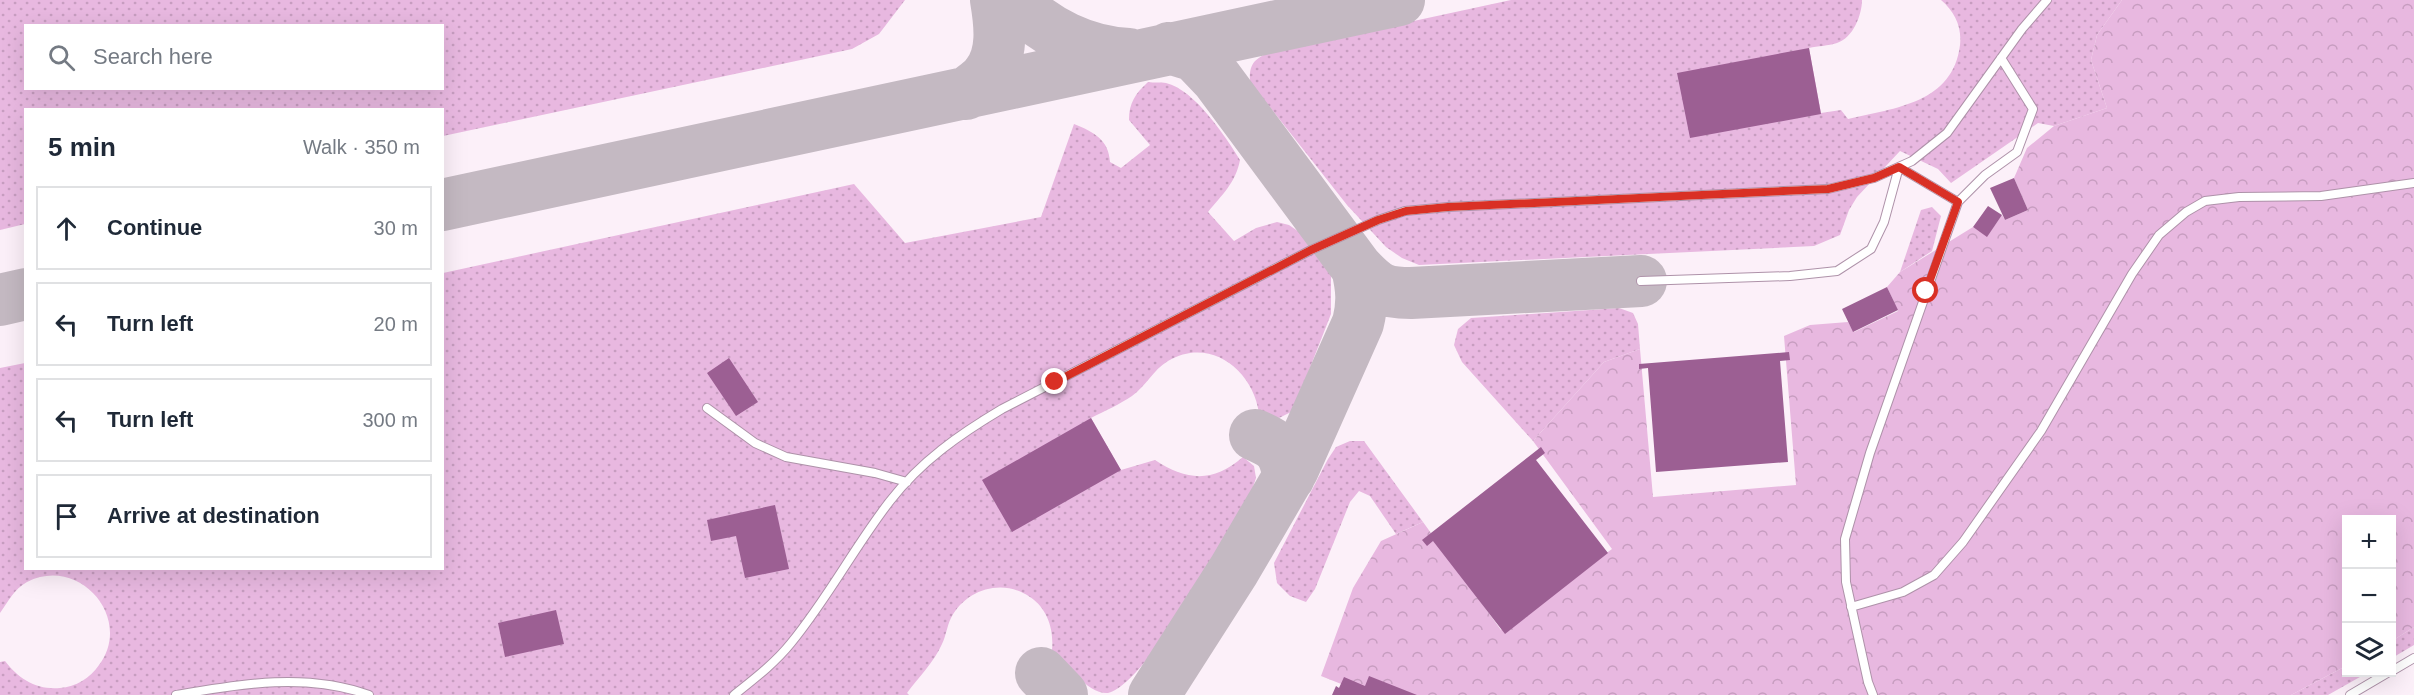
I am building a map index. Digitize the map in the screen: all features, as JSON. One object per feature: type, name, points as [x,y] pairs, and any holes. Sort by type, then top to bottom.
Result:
[{"type":"lane","points":[[734,695],[760,675],[790,644],[891,500],[925,463],[960,434],[1002,409],[1311,250],[1378,220],[1406,211],[1448,207],[1828,189],[1874,178],[1912,161],[1947,133],[2022,29],[2047,0]]},
{"type":"lane","points":[[1873,695],[1868,682],[1846,582],[1845,539],[1870,453],[1958,202],[1985,175],[2017,152],[2033,109],[2001,58]]},
{"type":"lane","points":[[1899,167],[1958,202]]},
{"type":"lane","points":[[1641,281],[1790,276],[1837,271],[1871,249],[1884,222],[1899,167]]},
{"type":"lane","points":[[1851,607],[1903,592],[1934,575],[1963,542],[2041,431],[2132,274],[2159,235],[2186,212],[2205,201],[2239,197],[2321,196],[2414,183]]},
{"type":"lane","points":[[707,408],[755,443],[786,458],[875,473],[908,482]]},
{"type":"lane","points":[[2396,668],[2414,658]]},
{"type":"lane","points":[[2350,695],[2381,677]]},
{"type":"lane","points":[[176,695],[246,683],[286,681],[327,685],[369,695]]},
{"type":"green space","points":[[0,0],[905,0],[879,34],[852,49],[444,136],[444,108],[24,108],[24,224],[0,230]]},
{"type":"green space","points":[[1511,0],[1862,0],[1858,19],[1848,36],[1837,43],[1809,48],[1821,113],[1841,110],[1848,119],[1919,100],[1934,91],[1946,79],[1955,64],[1960,45],[1960,32],[1957,20],[1941,0],[2122,0],[2097,35],[2091,60],[2107,108],[2054,126],[2038,123],[1951,183],[1938,169],[1900,151],[1857,197],[1849,210],[1840,235],[1814,246],[1419,265],[1402,258],[1386,247],[1347,205],[1250,82],[1250,71],[1256,60],[1270,52]]},
{"type":"green space","points":[[2122,0],[2414,0],[2414,627],[2396,638],[2396,515],[2342,515],[2342,668],[2291,695],[1369,695],[1321,676],[1353,588],[1381,541],[1423,522],[1501,630],[1612,549],[1533,441],[1604,362],[1640,349],[1653,497],[1796,485],[1784,336],[1810,325],[1848,322],[1854,332],[1898,311],[1887,287],[1900,272],[1973,227],[1987,236],[2002,215],[2005,220],[2028,210],[2014,178],[2027,148],[2054,126],[2107,108],[2091,60],[2097,35]]},
{"type":"green space","points":[[1148,82],[1166,83],[1188,95],[1208,115],[1240,160],[1232,182],[1208,212],[1234,241],[1256,228],[1277,222],[1289,225],[1305,236],[1331,271],[1331,314],[1293,411],[1279,418],[1259,413],[1255,397],[1239,371],[1214,355],[1199,353],[1184,354],[1168,361],[1132,396],[1091,418],[1121,470],[1155,460],[1189,475],[1210,475],[1243,457],[1254,466],[1256,478],[1249,499],[1163,638],[1143,665],[1124,684],[1108,693],[1085,684],[1052,650],[1049,620],[1036,602],[1019,591],[997,588],[975,594],[958,608],[950,621],[939,651],[907,693],[909,695],[0,695],[0,662],[5,661],[22,678],[43,687],[66,687],[82,681],[99,665],[108,647],[110,628],[105,611],[96,596],[82,584],[65,577],[46,576],[27,582],[15,592],[0,613],[0,368],[24,363],[24,570],[444,570],[444,273],[854,184],[905,243],[1041,217],[1074,124],[1099,138],[1107,148],[1110,162],[1121,168],[1150,145],[1129,120],[1130,109]]},
{"type":"green space","points":[[1932,207],[1941,216],[1932,251],[1900,272],[1921,210]]},
{"type":"green space","points":[[1619,308],[1633,313],[1638,324],[1640,349],[1604,362],[1533,441],[1462,362],[1454,345],[1458,329],[1471,318]]},
{"type":"green space","points":[[1350,441],[1364,441],[1423,522],[1396,534],[1370,496],[1359,491],[1350,502],[1315,589],[1306,602],[1290,596],[1277,583],[1274,563],[1328,459],[1336,447]]},
{"type":"green space","points":[[2414,627],[2414,645],[2396,656],[2396,638]]},
{"type":"green space","points":[[2342,668],[2342,677],[2360,677],[2328,695],[2291,695]]},
{"type":"building","points":[[1809,48],[1821,114],[1690,138],[1677,73]]},
{"type":"building","points":[[2014,178],[2028,210],[2005,220],[1990,188]]},
{"type":"building","points":[[1988,206],[2002,215],[1987,237],[1973,227]]},
{"type":"building","points":[[1887,287],[1898,310],[1853,332],[1842,309]]},
{"type":"building","points":[[1789,352],[1790,360],[1780,361],[1788,462],[1656,472],[1648,368],[1639,369],[1639,364]]},
{"type":"building","points":[[729,358],[758,402],[736,416],[707,373]]},
{"type":"building","points":[[1091,418],[1121,470],[1012,532],[982,480]]},
{"type":"building","points":[[1541,447],[1545,453],[1536,460],[1608,553],[1505,634],[1433,541],[1427,546],[1422,540]]},
{"type":"building","points":[[775,505],[789,569],[745,578],[736,536],[711,541],[707,520]]},
{"type":"building","points":[[556,610],[564,644],[505,657],[498,623]]},
{"type":"building","points":[[1369,676],[1417,695],[1332,695],[1336,686],[1339,688],[1344,677],[1365,686]]},
{"type":"taxiway","points":[[966,94],[985,78],[996,58],[999,39],[996,0]]},
{"type":"taxiway","points":[[1014,0],[1052,31],[1097,49],[1129,54]]},
{"type":"taxiway","points":[[444,205],[1399,0]]},
{"type":"taxiway","points":[[1169,48],[1195,56],[1217,79],[1357,268],[1375,285],[1387,291],[1411,293],[1641,281]]},
{"type":"taxiway","points":[[1154,695],[1234,570],[1293,469],[1358,323],[1361,296],[1357,268]]},
{"type":"taxiway","points":[[0,300],[24,294]]},
{"type":"taxiway","points":[[1255,435],[1270,442],[1279,450],[1285,461],[1289,477]]},
{"type":"taxiway","points":[[1041,673],[1062,695]]},
{"type":"route","points":[[1055,382],[1311,250],[1378,220],[1406,211],[1448,207],[1828,189],[1874,178],[1899,167],[1958,202],[1926,291]]}]
